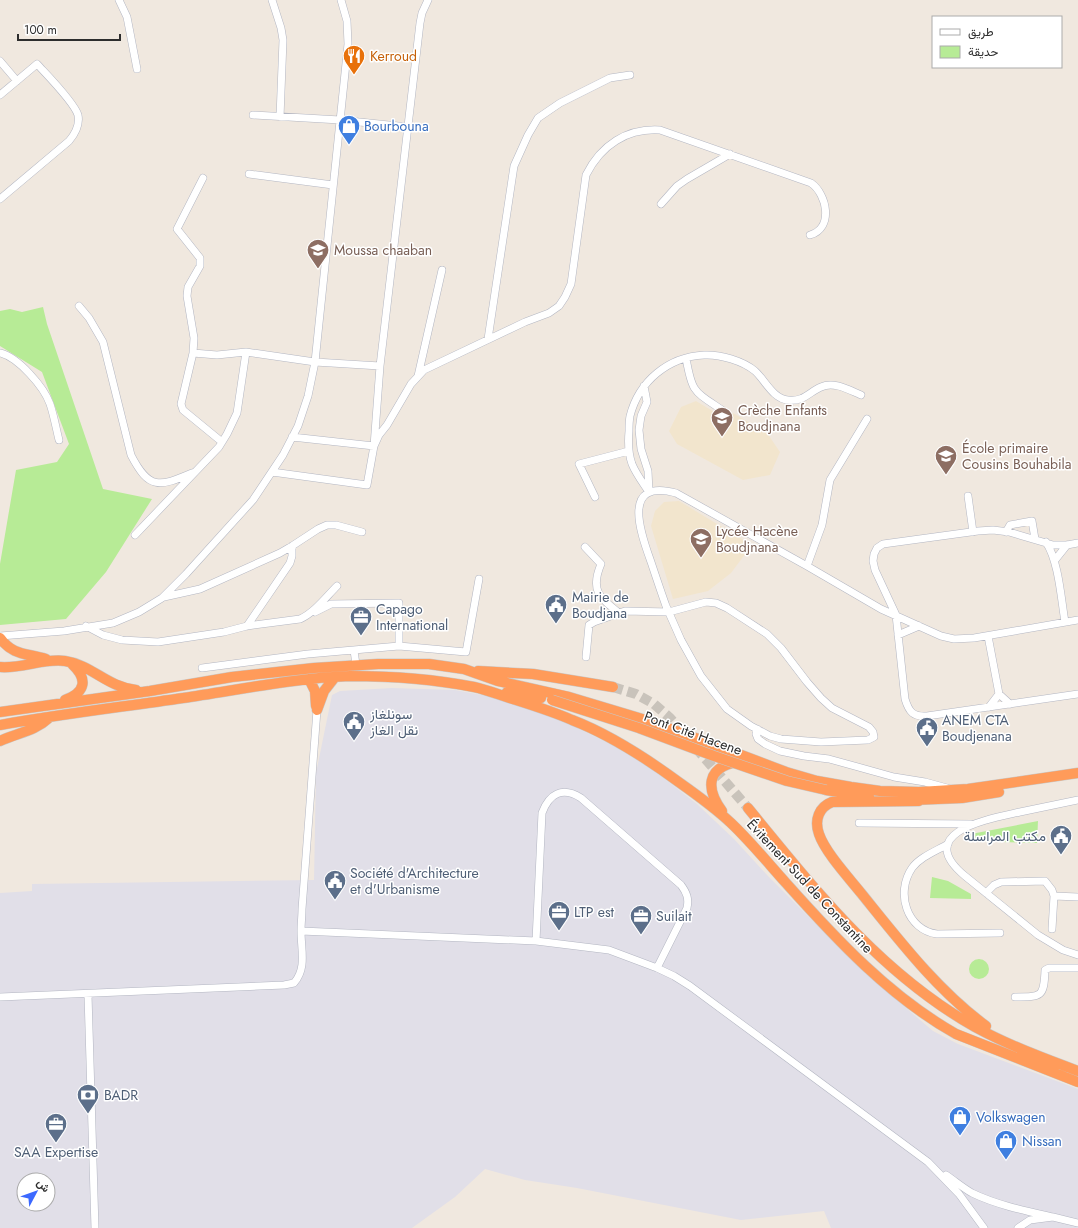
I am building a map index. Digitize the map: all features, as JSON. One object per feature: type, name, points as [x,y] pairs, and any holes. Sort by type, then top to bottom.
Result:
[{"type":"highway","points":[[0,637],[8,647],[21,654],[50,661]]},
{"type":"highway","points":[[0,667],[22,666],[60,660],[86,668],[115,685],[131,689],[150,691]]},
{"type":"highway","points":[[53,705],[76,695],[82,687],[82,677],[71,663]]},
{"type":"highway","points":[[0,712],[150,691],[232,677],[378,664],[428,664],[464,669],[533,674],[613,687]]},
{"type":"highway","points":[[0,674],[15,670],[22,666]]},
{"type":"highway","points":[[464,669],[498,681],[554,697]]},
{"type":"highway","points":[[0,725],[51,716],[119,708],[309,679],[335,677],[403,678],[554,697]]},
{"type":"highway","points":[[316,710],[324,691],[335,677]]},
{"type":"highway","points":[[309,679],[315,691],[316,710]]},
{"type":"highway","points":[[478,688],[574,720],[616,741],[658,767],[698,796],[731,823]]},
{"type":"highway","name":"Pont Cité Hacene","points":[[554,697],[570,697],[649,721],[786,772],[817,781],[851,787],[880,791],[918,792],[953,790],[1001,785],[1078,773]]},
{"type":"highway","name":"Pont Cité Hacene","points":[[554,697],[714,756],[787,781],[826,790],[868,797],[919,801]]},
{"type":"highway","points":[[0,741],[30,730],[51,716]]},
{"type":"highway","points":[[731,823],[714,799],[712,787],[713,777],[719,768],[725,764],[752,759]]},
{"type":"highway","points":[[1012,1045],[957,1003],[930,975],[855,885],[828,850],[819,835],[817,826],[818,816],[820,810],[826,804],[832,802],[919,801],[962,798],[1078,778]]},
{"type":"highway","name":"Évitement Sud de Constantine","points":[[748,808],[836,914],[891,967],[942,1006],[975,1026],[1012,1045],[1078,1071]]},
{"type":"highway","name":"Évitement Sud de Constantine","points":[[731,823],[840,941],[909,1004],[956,1034],[1078,1082]]},
{"type":"street","points":[[119,0],[127,17],[137,69]]},
{"type":"street","points":[[272,0],[281,28],[283,40],[280,117]]},
{"type":"street","points":[[0,637],[64,631],[86,626],[113,623],[139,612],[162,598],[186,574],[253,500],[283,455],[298,426],[308,396],[315,362],[348,44],[347,21],[341,0]]},
{"type":"street","points":[[272,472],[367,485],[374,446],[380,366],[420,23],[422,13],[428,0]]},
{"type":"street","points":[[0,61],[16,81]]},
{"type":"street","points":[[0,95],[37,64],[74,107],[78,116],[78,126],[70,141],[0,199]]},
{"type":"street","points":[[488,339],[514,166],[528,135],[538,118],[560,104],[610,78],[630,75]]},
{"type":"street","points":[[253,115],[340,120],[408,127]]},
{"type":"street","points":[[374,446],[379,435],[387,425],[411,384],[424,370],[559,306],[566,297],[574,266],[586,175],[591,164],[610,144],[621,137],[650,129],[660,130],[811,183],[817,188],[824,200],[826,209],[825,219],[819,230],[810,235]]},
{"type":"street","points":[[662,204],[677,186],[730,154]]},
{"type":"street","points":[[249,174],[333,185]]},
{"type":"street","points":[[203,178],[177,229],[200,258],[200,266],[188,287],[187,296],[194,338],[193,353],[181,404],[183,410],[222,442]]},
{"type":"street","points":[[418,376],[442,270]]},
{"type":"street","points":[[79,306],[89,318],[103,342],[131,455],[138,469],[146,478],[156,483],[167,483],[196,472]]},
{"type":"street","points":[[193,353],[217,355],[246,352],[315,362],[380,366]]},
{"type":"street","points":[[136,535],[196,472],[222,442],[237,413],[246,352]]},
{"type":"street","points":[[0,353],[17,362],[36,381],[49,402],[60,440]]},
{"type":"street","points":[[649,492],[632,464],[628,445],[630,416],[639,393],[650,378],[669,364],[686,358],[704,355],[740,362],[754,371],[778,396],[787,400],[798,400],[809,395],[821,386],[829,385],[842,387],[861,395]]},
{"type":"street","points":[[686,358],[693,388],[722,410]]},
{"type":"street","points":[[644,386],[646,402],[639,430],[641,449],[648,471],[649,492]]},
{"type":"street","points":[[807,566],[822,525],[830,480],[867,419]]},
{"type":"street","points":[[292,437],[374,446]]},
{"type":"street","points":[[595,497],[579,464],[629,451]]},
{"type":"street","points":[[586,657],[590,625],[594,622],[618,613],[634,610],[669,612],[706,602],[716,603],[727,608],[767,634],[781,648],[821,698],[832,708],[869,727],[873,732],[874,737],[868,740],[822,742],[782,739],[770,736],[727,710],[701,676],[691,659],[669,612],[643,538],[638,521],[640,504],[645,495],[653,490],[664,490],[676,493],[881,609],[941,636],[954,639],[988,636],[1078,620]]},
{"type":"street","points":[[968,496],[973,532]]},
{"type":"street","points":[[1006,532],[1010,525],[1032,521],[1035,539]]},
{"type":"street","points":[[162,598],[200,589],[292,546],[318,529],[327,525],[336,525],[362,532]]},
{"type":"street","points":[[1078,543],[1053,545],[1035,539],[993,530],[883,544],[877,548],[873,561],[875,570],[896,615],[905,699],[907,707],[912,713],[919,716],[927,716],[1078,694]]},
{"type":"street","points":[[1046,542],[1055,560],[1065,622]]},
{"type":"street","points":[[1055,560],[1067,545]]},
{"type":"street","points":[[247,626],[290,563],[292,546]]},
{"type":"street","points":[[585,547],[600,564],[596,576],[598,595],[618,613]]},
{"type":"street","points":[[202,668],[399,646],[466,652],[479,579]]},
{"type":"street","points":[[306,617],[337,586]]},
{"type":"street","points":[[86,626],[103,635],[122,640],[158,642],[224,632],[247,626],[300,619],[331,604],[399,603],[399,646]]},
{"type":"street","points":[[898,635],[919,626]]},
{"type":"street","points":[[988,636],[999,694],[1010,704]]},
{"type":"street","points":[[354,650],[356,665]]},
{"type":"street","points":[[989,707],[999,694]]},
{"type":"street","points":[[0,998],[294,983],[302,972],[303,961],[301,931],[316,710]]},
{"type":"street","points":[[758,729],[756,734],[758,738],[765,744],[780,751],[829,759],[953,790]]},
{"type":"street","points":[[536,941],[542,813],[545,804],[550,798],[558,793],[573,793],[581,798],[681,885],[685,891],[688,902],[687,908],[657,968]]},
{"type":"street","points":[[1078,800],[980,821],[956,834],[950,840],[946,848],[948,856],[956,868],[986,893],[1038,935],[1062,950],[1078,955]]},
{"type":"street","points":[[859,823],[973,824]]},
{"type":"street","points":[[948,844],[917,862],[907,877],[904,896],[905,904],[912,920],[930,933],[1000,933]]},
{"type":"street","points":[[986,893],[994,885],[1001,882],[1045,881],[1052,890],[1054,896],[1052,929]]},
{"type":"street","points":[[1054,896],[1078,897]]},
{"type":"street","points":[[301,931],[536,941],[609,950],[657,968],[674,976],[701,994],[958,1184],[973,1193],[1001,1204],[1078,1223]]},
{"type":"street","points":[[1015,997],[1035,997],[1039,995],[1044,987],[1045,970],[1049,968],[1078,968]]},
{"type":"street","points":[[88,994],[95,1228]]},
{"type":"street","points":[[928,1162],[959,1194],[984,1228]]},
{"type":"street","points":[[1018,1228],[1030,1220],[1053,1216]]},
{"type":"shaded area","name":"Crèche Enfants Boudjnana","points":[[696,401],[721,416],[733,413],[767,433],[780,452],[770,475],[743,480],[677,444],[669,431],[681,407]]},
{"type":"shaded area","name":"Lycée Hacène Boudjnana","points":[[679,501],[752,545],[731,573],[708,591],[673,599],[651,526],[655,511],[664,502]]},
{"type":"shaded area","points":[[392,688],[455,690],[503,699],[569,724],[614,746],[653,770],[697,804],[734,839],[768,876],[865,973],[933,1031],[958,1044],[1078,1089],[1078,1228],[831,1228],[824,1211],[741,1220],[577,1188],[525,1180],[485,1169],[455,1197],[412,1228],[0,1228],[0,893],[32,891],[32,884],[314,880],[316,773],[332,695],[340,691]]},
{"type":"green space","points":[[43,307],[47,324],[103,489],[152,499],[106,572],[66,619],[0,625],[0,564],[16,470],[57,462],[69,444],[42,372],[0,346],[0,311],[10,309],[22,312]]},
{"type":"green space","points":[[1038,821],[1037,843],[973,841],[971,834]]},
{"type":"green space","points":[[932,877],[948,881],[971,894],[971,899],[930,898]]},
{"type":"green space","points":[[979,959],[986,962],[989,969],[986,976],[979,979],[972,976],[969,969],[972,962]]},
{"type":"tunnel","points":[[613,687],[636,694],[654,704],[670,718],[748,808]]},
{"type":"place","name":"Kerroud","points":[[354,76]]},
{"type":"place","name":"Bourbouna","points":[[349,146]]},
{"type":"place","name":"Moussa chaaban","points":[[318,270]]},
{"type":"place","name":"Crèche Enfants Boudjnana","points":[[722,438]]},
{"type":"place","name":"École primaire Cousins Bouhabila","points":[[946,476]]},
{"type":"place","name":"Lycée Hacène Boudjnana","points":[[701,558]]},
{"type":"place","name":"Mairie de Boudjana","points":[[556,624]]},
{"type":"place","name":"Capago International","points":[[361,636]]},
{"type":"place","name":"سونلغاز نقل الغاز","points":[[354,742]]},
{"type":"place","name":"ANEM CTA Boudjenana","points":[[927,748]]},
{"type":"place","name":"مكتب المراسلة","points":[[1061,856]]},
{"type":"place","name":"Société d'Architecture et d'Urbanisme","points":[[335,900]]},
{"type":"place","name":"LTP est","points":[[559,932]]},
{"type":"place","name":"Suilait","points":[[641,936]]},
{"type":"place","name":"BADR","points":[[88,1114]]},
{"type":"place","name":"Volkswagen","points":[[960,1136]]},
{"type":"place","name":"SAA Expertise","points":[[56,1144]]},
{"type":"place","name":"Nissan","points":[[1006,1160]]}]
